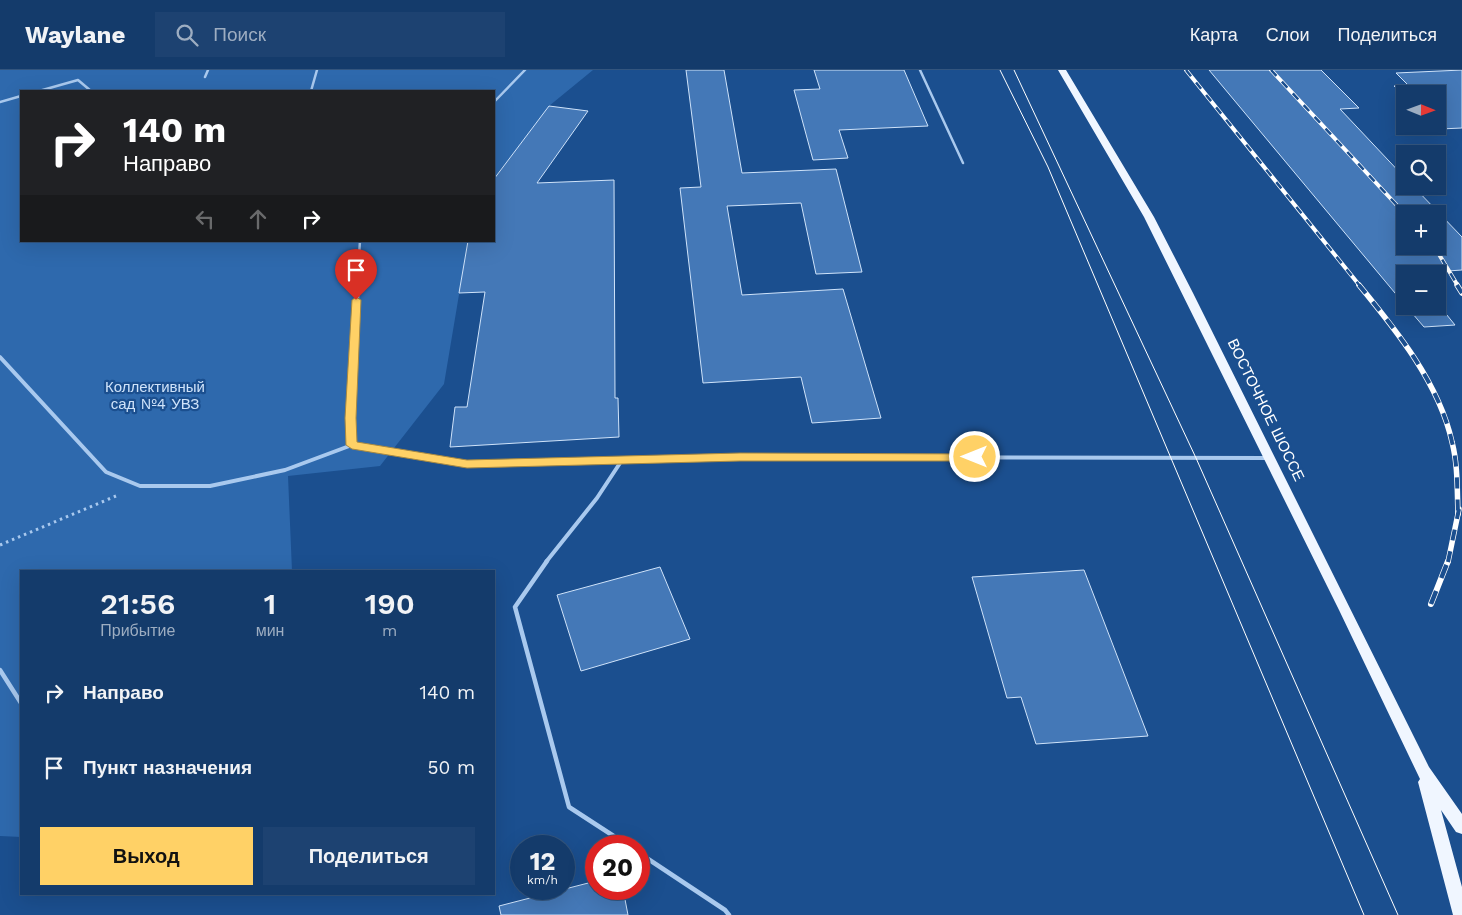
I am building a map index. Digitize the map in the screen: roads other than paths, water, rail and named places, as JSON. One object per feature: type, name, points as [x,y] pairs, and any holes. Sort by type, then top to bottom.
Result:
[{"type":"main road","name":"ВОСТОЧНОЕ ШОССЕ","points":[[1062,70],[1149,218],[1346,610],[1424,772],[1462,827]]},
{"type":"main road","name":"ВОСТОЧНОЕ ШОССЕ","points":[[1424,772],[1461,915]]},
{"type":"lane","points":[[205,77],[208,70]]},
{"type":"lane","points":[[312,90],[318,70]]},
{"type":"lane","points":[[495,101],[525,70]]},
{"type":"lane","points":[[920,70],[963,163]]},
{"type":"lane","points":[[43,90],[78,80],[90,90]]},
{"type":"lane","points":[[0,102],[20,96]]},
{"type":"lane","points":[[352,445],[350,418],[360,242]]},
{"type":"lane","points":[[0,357],[106,472],[140,486],[210,486],[285,470],[352,445],[467,464],[740,457],[1270,458]]},
{"type":"lane","points":[[612,835],[569,807],[515,607],[529,582],[604,491],[622,460]]},
{"type":"lane","points":[[0,670],[20,701]]},
{"type":"lane","points":[[650,860],[725,910],[729,915]]},
{"type":"tram line","points":[[1000,70],[1048,167],[1364,915]]},
{"type":"tram line","points":[[1014,70],[1196,458],[1398,915]]},
{"type":"railway","points":[[1186,70],[1360,286]]},
{"type":"railway","points":[[1271,70],[1397,205]]},
{"type":"railway","points":[[1439,255],[1458,286]]},
{"type":"railway","points":[[1359,285],[1401,339],[1427,378],[1437,399],[1446,420],[1454,451],[1458,514]]},
{"type":"railway","points":[[1457,285],[1462,293]]},
{"type":"railway","points":[[1458,514],[1459,509]]},
{"type":"railway","points":[[1448,562],[1458,514]]},
{"type":"railway","points":[[1431,604],[1448,561]]},
{"type":"park label","name":"Коллективный сад №4 УВЗ","points":[[155,396]]}]
